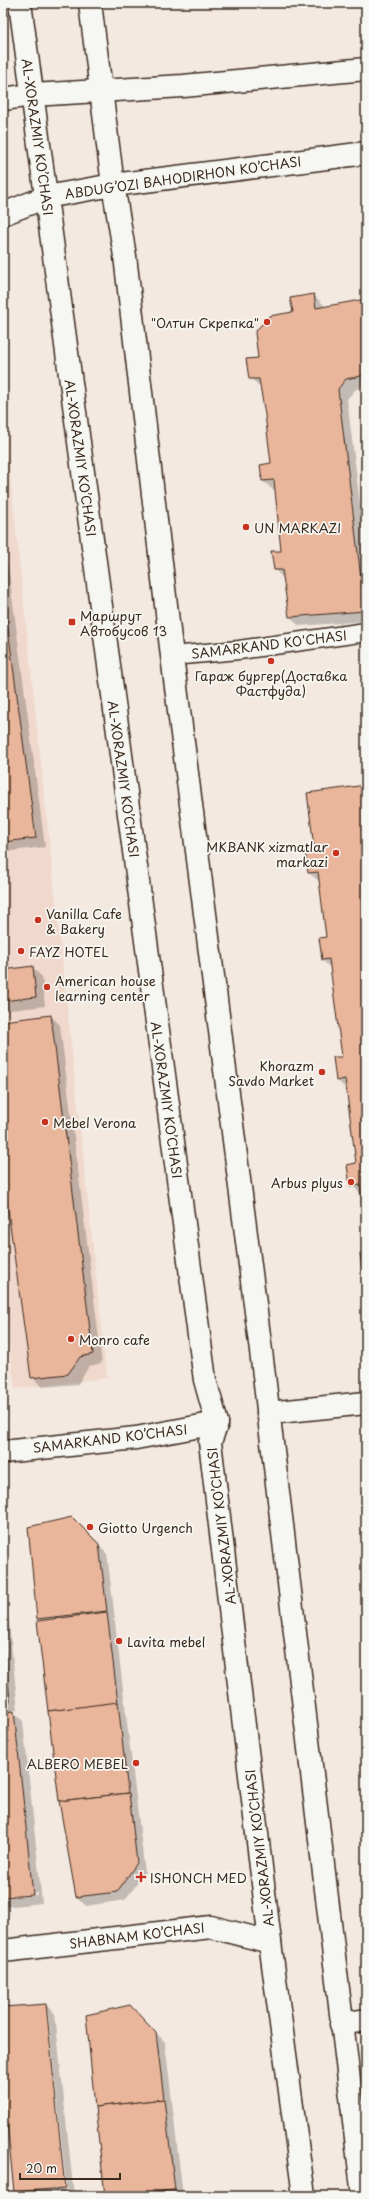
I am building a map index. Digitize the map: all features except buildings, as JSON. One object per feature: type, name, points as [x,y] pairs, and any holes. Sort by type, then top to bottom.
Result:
[{"type":"main road","name":"AL-XORAZMIY KO’CHASI","points":[[20,3],[204,1372],[217,1423],[210,1442],[270,1942],[304,2196]]},
{"type":"main road","points":[[90,3],[113,185],[125,256],[172,656],[268,1413],[341,2024],[364,2196]]},
{"type":"main road","points":[[3,99],[32,95],[183,86],[366,69]]},
{"type":"main road","name":"ABDUG’OZI BAHODIRHON KO’CHASI","points":[[3,214],[46,197],[113,185],[366,153]]},
{"type":"main road","points":[[268,1413],[366,1403]]},
{"type":"main road","name":"SAMARKAND KO’CHASI","points":[[3,1452],[136,1438],[217,1423]]},
{"type":"main road","name":"SHABNAM KO’CHASI","points":[[3,1951],[211,1927],[270,1942]]},
{"type":"main road","points":[[341,2024],[366,2020]]},
{"type":"lane","name":"SAMARKAND KO'CHASI","points":[[172,656],[239,650],[366,632]]},
{"type":"shaded area","points":[[3,409],[107,1378],[15,1389],[3,1295]]},
{"type":"place","name":"\"Олтин Скрепка\"","points":[[267,322]]},
{"type":"place","name":"UN MARKAZI","points":[[246,527]]},
{"type":"place","name":"Маршрут Автобусов 13","points":[[72,622]]},
{"type":"place","name":"Гараж бургер(Доставка Фастфуда)","points":[[271,661]]},
{"type":"place","name":"MKBANK xizmatlar markazi","points":[[336,853]]},
{"type":"place","name":"Vanilla Cafe & Bakery","points":[[38,920]]},
{"type":"place","name":"FAYZ HOTEL","points":[[21,951]]},
{"type":"place","name":"American house learning center","points":[[47,987]]},
{"type":"place","name":"Khorazm Savdo Market","points":[[322,1072]]},
{"type":"place","name":"Mebel Verona","points":[[45,1122]]},
{"type":"place","name":"Arbus plyus","points":[[351,1182]]},
{"type":"place","name":"Monro cafe","points":[[71,1339]]},
{"type":"place","name":"Giotto Urgench","points":[[90,1527]]},
{"type":"place","name":"Lavita mebel","points":[[119,1641]]},
{"type":"place","name":"ALBERO MEBEL","points":[[136,1763]]},
{"type":"place","name":"ISHONCH MED","points":[[141,1877]]}]
